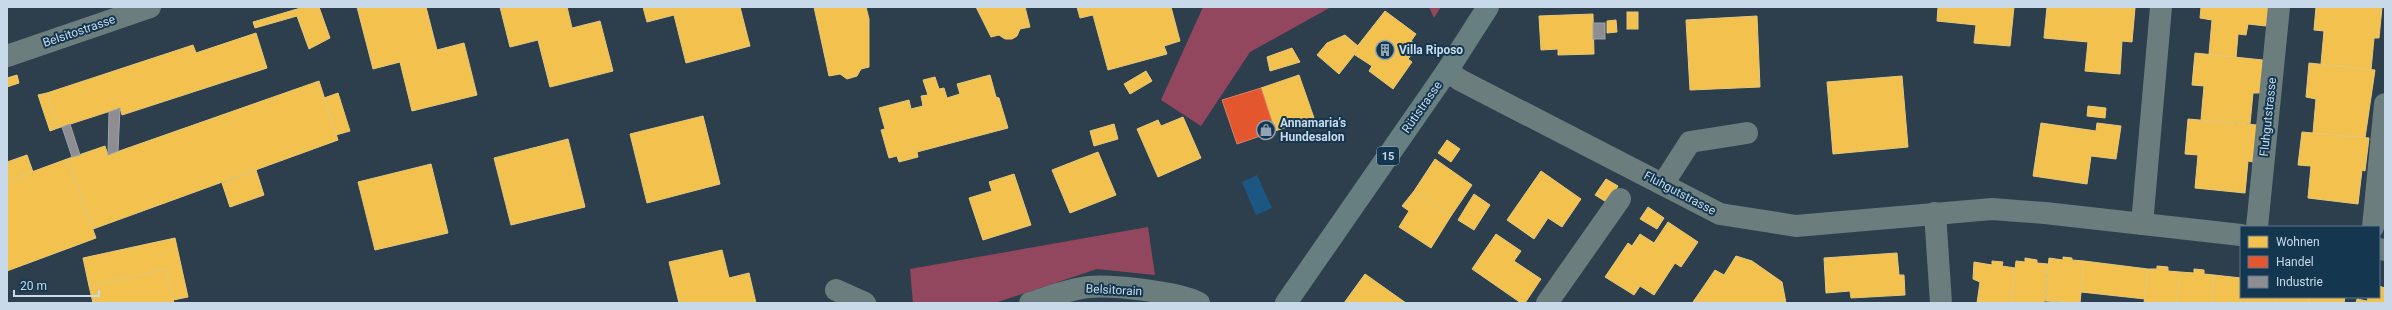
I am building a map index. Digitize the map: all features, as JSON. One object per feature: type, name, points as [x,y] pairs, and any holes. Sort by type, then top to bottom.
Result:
[{"type":"main road","name":"Rütistrasse","points":[[1286,303],[1447,71],[1488,7]]},
{"type":"street","name":"Belsitostrasse","points":[[7,56],[150,7]]},
{"type":"street","points":[[2142,224],[2161,7]]},
{"type":"street","name":"Fluhgutstrasse","points":[[2257,226],[2279,7]]},
{"type":"street","name":"Fluhgutstrasse","points":[[1447,71],[1460,80],[1720,214],[1796,226],[1936,213],[1999,210],[2240,235]]},
{"type":"street","points":[[2373,226],[2385,104]]},
{"type":"street","points":[[1663,184],[1690,142],[1747,133]]},
{"type":"street","points":[[1547,303],[1620,199]]},
{"type":"street","points":[[1936,213],[1941,303]]},
{"type":"street","name":"Belsitorain","points":[[1030,303],[1062,293],[1090,287],[1126,289],[1177,296],[1199,303]]},
{"type":"street","points":[[836,290],[865,303]]},
{"type":"shaded area","points":[[1203,7],[1331,7],[1250,52],[1201,126],[1161,100]]},
{"type":"shaded area","points":[[1429,7],[1441,7],[1434,18]]},
{"type":"shaded area","points":[[1148,227],[1155,275],[1097,269],[995,303],[913,303],[910,269]]},
{"type":"water","points":[[1257,175],[1272,208],[1256,215],[1242,182]]},
{"type":"building: Wohnen","points":[[304,7],[319,7],[330,38],[309,49],[297,16],[255,28],[253,22]]},
{"type":"building: Wohnen","points":[[357,7],[426,7],[437,50],[464,43],[477,95],[412,111],[400,62],[373,69]]},
{"type":"building: Wohnen","points":[[500,7],[567,7],[572,28],[600,21],[613,71],[550,87],[538,40],[510,47]]},
{"type":"building: Wohnen","points":[[643,7],[740,7],[750,46],[686,63],[674,15],[647,22]]},
{"type":"building: Wohnen","points":[[814,7],[866,7],[869,19],[869,67],[861,69],[857,76],[847,79],[840,74],[829,76]]},
{"type":"building: Wohnen","points":[[976,7],[1025,7],[1030,27],[1020,29],[1017,36],[1012,39],[1005,39],[999,35],[991,37]]},
{"type":"building: Wohnen","points":[[1077,7],[1171,7],[1180,41],[1164,46],[1167,54],[1108,70],[1093,15],[1080,18]]},
{"type":"building: Wohnen","points":[[1938,7],[2014,7],[2010,46],[1974,43],[1976,25],[1937,21]]},
{"type":"building: Wohnen","points":[[2047,7],[2135,8],[2132,42],[2122,41],[2120,74],[2085,71],[2088,42],[2044,38]]},
{"type":"building: Wohnen","points":[[2201,7],[2268,7],[2266,26],[2248,24],[2246,35],[2238,34],[2236,58],[2209,54],[2212,20],[2200,18]]},
{"type":"building: Wohnen","points":[[2316,7],[2382,7],[2379,38],[2374,38],[2371,70],[2321,64],[2324,31],[2314,30]]},
{"type":"building: Wohnen","name":"Villa Riposo","points":[[1385,11],[1416,34],[1411,41],[1418,46],[1408,59],[1412,62],[1393,89],[1369,71],[1372,66],[1352,53]]},
{"type":"building: Wohnen","points":[[1627,12],[1638,12],[1638,29],[1627,29]]},
{"type":"building: Wohnen","points":[[1593,14],[1594,54],[1558,55],[1558,49],[1541,50],[1539,16]]},
{"type":"building: Wohnen","points":[[1757,16],[1760,87],[1690,90],[1686,20]]},
{"type":"building: Wohnen","points":[[1616,20],[1617,32],[1607,33],[1607,21]]},
{"type":"building: Wohnen","points":[[256,33],[267,68],[122,115],[120,108],[58,128],[47,93],[193,45],[196,53]]},
{"type":"building: Wohnen","points":[[1345,35],[1358,46],[1352,53],[1354,55],[1339,74],[1317,55],[1327,43]]},
{"type":"building: Wohnen","points":[[1292,48],[1300,62],[1270,71],[1267,57]]},
{"type":"building: Wohnen","points":[[2195,53],[2263,60],[2260,93],[2253,93],[2250,124],[2201,120],[2204,86],[2192,85]]},
{"type":"building: Wohnen","points":[[2309,63],[2375,70],[2365,138],[2313,133],[2316,99],[2306,97]]},
{"type":"building: Wohnen","points":[[1146,71],[1152,81],[1130,94],[1124,84]]},
{"type":"building: Wohnen","points":[[17,75],[19,83],[7,87],[7,78]]},
{"type":"building: Wohnen","points":[[990,75],[996,97],[999,98],[1008,128],[917,152],[918,157],[899,162],[897,156],[889,158],[881,130],[885,129],[879,108],[909,100],[911,109],[923,106],[921,96],[928,95],[923,80],[935,77],[939,89],[944,88],[947,98],[960,94],[957,84]]},
{"type":"building: Wohnen","points":[[1299,75],[1314,118],[1275,131],[1261,88]]},
{"type":"building: Wohnen","points":[[1902,76],[1908,147],[1833,154],[1827,82]]},
{"type":"building: Wohnen","points":[[319,81],[338,140],[93,229],[67,159],[105,146],[108,155]]},
{"type":"building: Wohnen","points":[[47,93],[58,128],[50,131],[38,95]]},
{"type":"building: Wohnen","points":[[338,93],[350,131],[336,135],[324,98]]},
{"type":"building: Wohnen","points":[[2088,106],[2106,108],[2105,118],[2087,116]]},
{"type":"building: Wohnen","points":[[703,116],[720,184],[647,203],[630,134]]},
{"type":"building: Wohnen","points":[[1183,117],[1201,158],[1158,177],[1137,129],[1158,120],[1161,126]]},
{"type":"building: Wohnen","points":[[2188,119],[2257,125],[2253,162],[2248,161],[2245,193],[2195,188],[2198,155],[2185,154]]},
{"type":"building: Wohnen","points":[[2041,123],[2096,131],[2097,123],[2121,126],[2116,159],[2091,156],[2087,184],[2033,176]]},
{"type":"building: Wohnen","points":[[1114,124],[1118,139],[1094,146],[1090,131]]},
{"type":"building: Wohnen","points":[[2302,132],[2369,138],[2365,171],[2362,170],[2358,204],[2308,198],[2311,166],[2298,165]]},
{"type":"building: Wohnen","points":[[568,139],[585,207],[511,225],[494,158]]},
{"type":"building: Wohnen","points":[[1447,140],[1460,149],[1451,162],[1438,153]]},
{"type":"building: Wohnen","points":[[1098,152],[1116,195],[1070,213],[1052,170]]},
{"type":"building: Wohnen","points":[[27,155],[33,172],[7,181],[7,162]]},
{"type":"building: Wohnen","points":[[67,159],[96,238],[7,271],[7,181]]},
{"type":"building: Wohnen","points":[[1435,159],[1472,185],[1451,216],[1414,191]]},
{"type":"building: Wohnen","points":[[431,164],[448,233],[375,250],[358,182]]},
{"type":"building: Wohnen","points":[[256,170],[264,195],[230,207],[222,183]]},
{"type":"building: Wohnen","points":[[1541,171],[1581,199],[1562,227],[1548,218],[1534,239],[1507,220]]},
{"type":"building: Wohnen","points":[[1014,174],[1031,225],[983,240],[969,198],[992,191],[989,182]]},
{"type":"building: Wohnen","points":[[1606,179],[1618,186],[1608,203],[1595,195]]},
{"type":"building: Wohnen","points":[[1414,191],[1451,216],[1431,248],[1399,227],[1409,211],[1402,206]]},
{"type":"building: Wohnen","points":[[1474,194],[1490,205],[1474,230],[1458,220]]},
{"type":"building: Wohnen","points":[[1648,207],[1664,218],[1657,229],[1640,219]]},
{"type":"building: Wohnen","points":[[1668,222],[1698,242],[1681,267],[1675,263],[1654,295],[1640,286],[1634,295],[1605,277],[1628,243],[1632,246],[1640,234],[1654,243]]},
{"type":"building: Wohnen","points":[[1496,234],[1521,251],[1514,261],[1541,279],[1525,303],[1521,303],[1472,269]]},
{"type":"building: Wohnen","points":[[175,238],[188,297],[173,300],[166,269],[89,286],[83,258]]},
{"type":"building: Wohnen","points":[[722,250],[729,278],[749,273],[756,303],[679,303],[669,262]]},
{"type":"building: Wohnen","points":[[1897,253],[1899,275],[1904,275],[1905,295],[1851,298],[1850,291],[1826,293],[1824,258]]},
{"type":"building: Wohnen","points":[[1736,256],[1752,261],[1782,282],[1786,303],[1693,302],[1715,270],[1724,275]]},
{"type":"building: Wohnen","points":[[2063,257],[2072,258],[2072,260],[2084,261],[2080,303],[2045,301],[2049,258],[2063,260]]},
{"type":"building: Wohnen","points":[[2025,258],[2037,260],[2037,263],[2048,264],[2044,303],[2011,303],[2016,261],[2025,262]]},
{"type":"building: Wohnen","points":[[1992,261],[2003,262],[2002,266],[2015,268],[2011,303],[1977,303],[1980,282],[1973,279],[1974,262],[1992,265]]},
{"type":"building: Wohnen","points":[[2084,261],[2148,269],[2145,299],[2081,292]]},
{"type":"building: Wohnen","points":[[2157,266],[2168,267],[2168,271],[2180,272],[2177,303],[2144,303],[2148,269],[2157,269]]},
{"type":"building: Wohnen","points":[[166,269],[174,303],[93,303],[89,286]]},
{"type":"building: Wohnen","points":[[2194,269],[2204,270],[2204,274],[2214,275],[2211,303],[2177,303],[2180,272],[2194,273]]},
{"type":"building: Wohnen","points":[[1365,274],[1406,303],[1344,303]]},
{"type":"building: Wohnen","points":[[2214,275],[2240,278],[2240,298],[2277,298],[2276,303],[2211,303]]},
{"type":"building: Wohnen","points":[[2380,286],[2385,288],[2385,303],[2367,303],[2368,298],[2380,298]]},
{"type":"building: Wohnen","points":[[2277,298],[2309,298],[2309,303],[2276,303]]},
{"type":"building: Wohnen","points":[[2309,298],[2345,298],[2344,303],[2309,303]]},
{"type":"building: Wohnen","points":[[2357,299],[2367,301],[2367,303],[2356,303]]},
{"type":"building: Handel","points":[[1261,88],[1275,131],[1237,144],[1222,100]]},
{"type":"building: Industrie","points":[[1593,23],[1605,23],[1605,39],[1593,39]]},
{"type":"building: Industrie","points":[[120,108],[118,151],[108,155],[109,112]]},
{"type":"building: Industrie","points":[[70,124],[80,155],[72,157],[62,127]]},
{"type":"place","name":"Villa Riposo","points":[[1385,50]]},
{"type":"place","name":"Annamaria’s Hundesalon","points":[[1266,130]]}]
